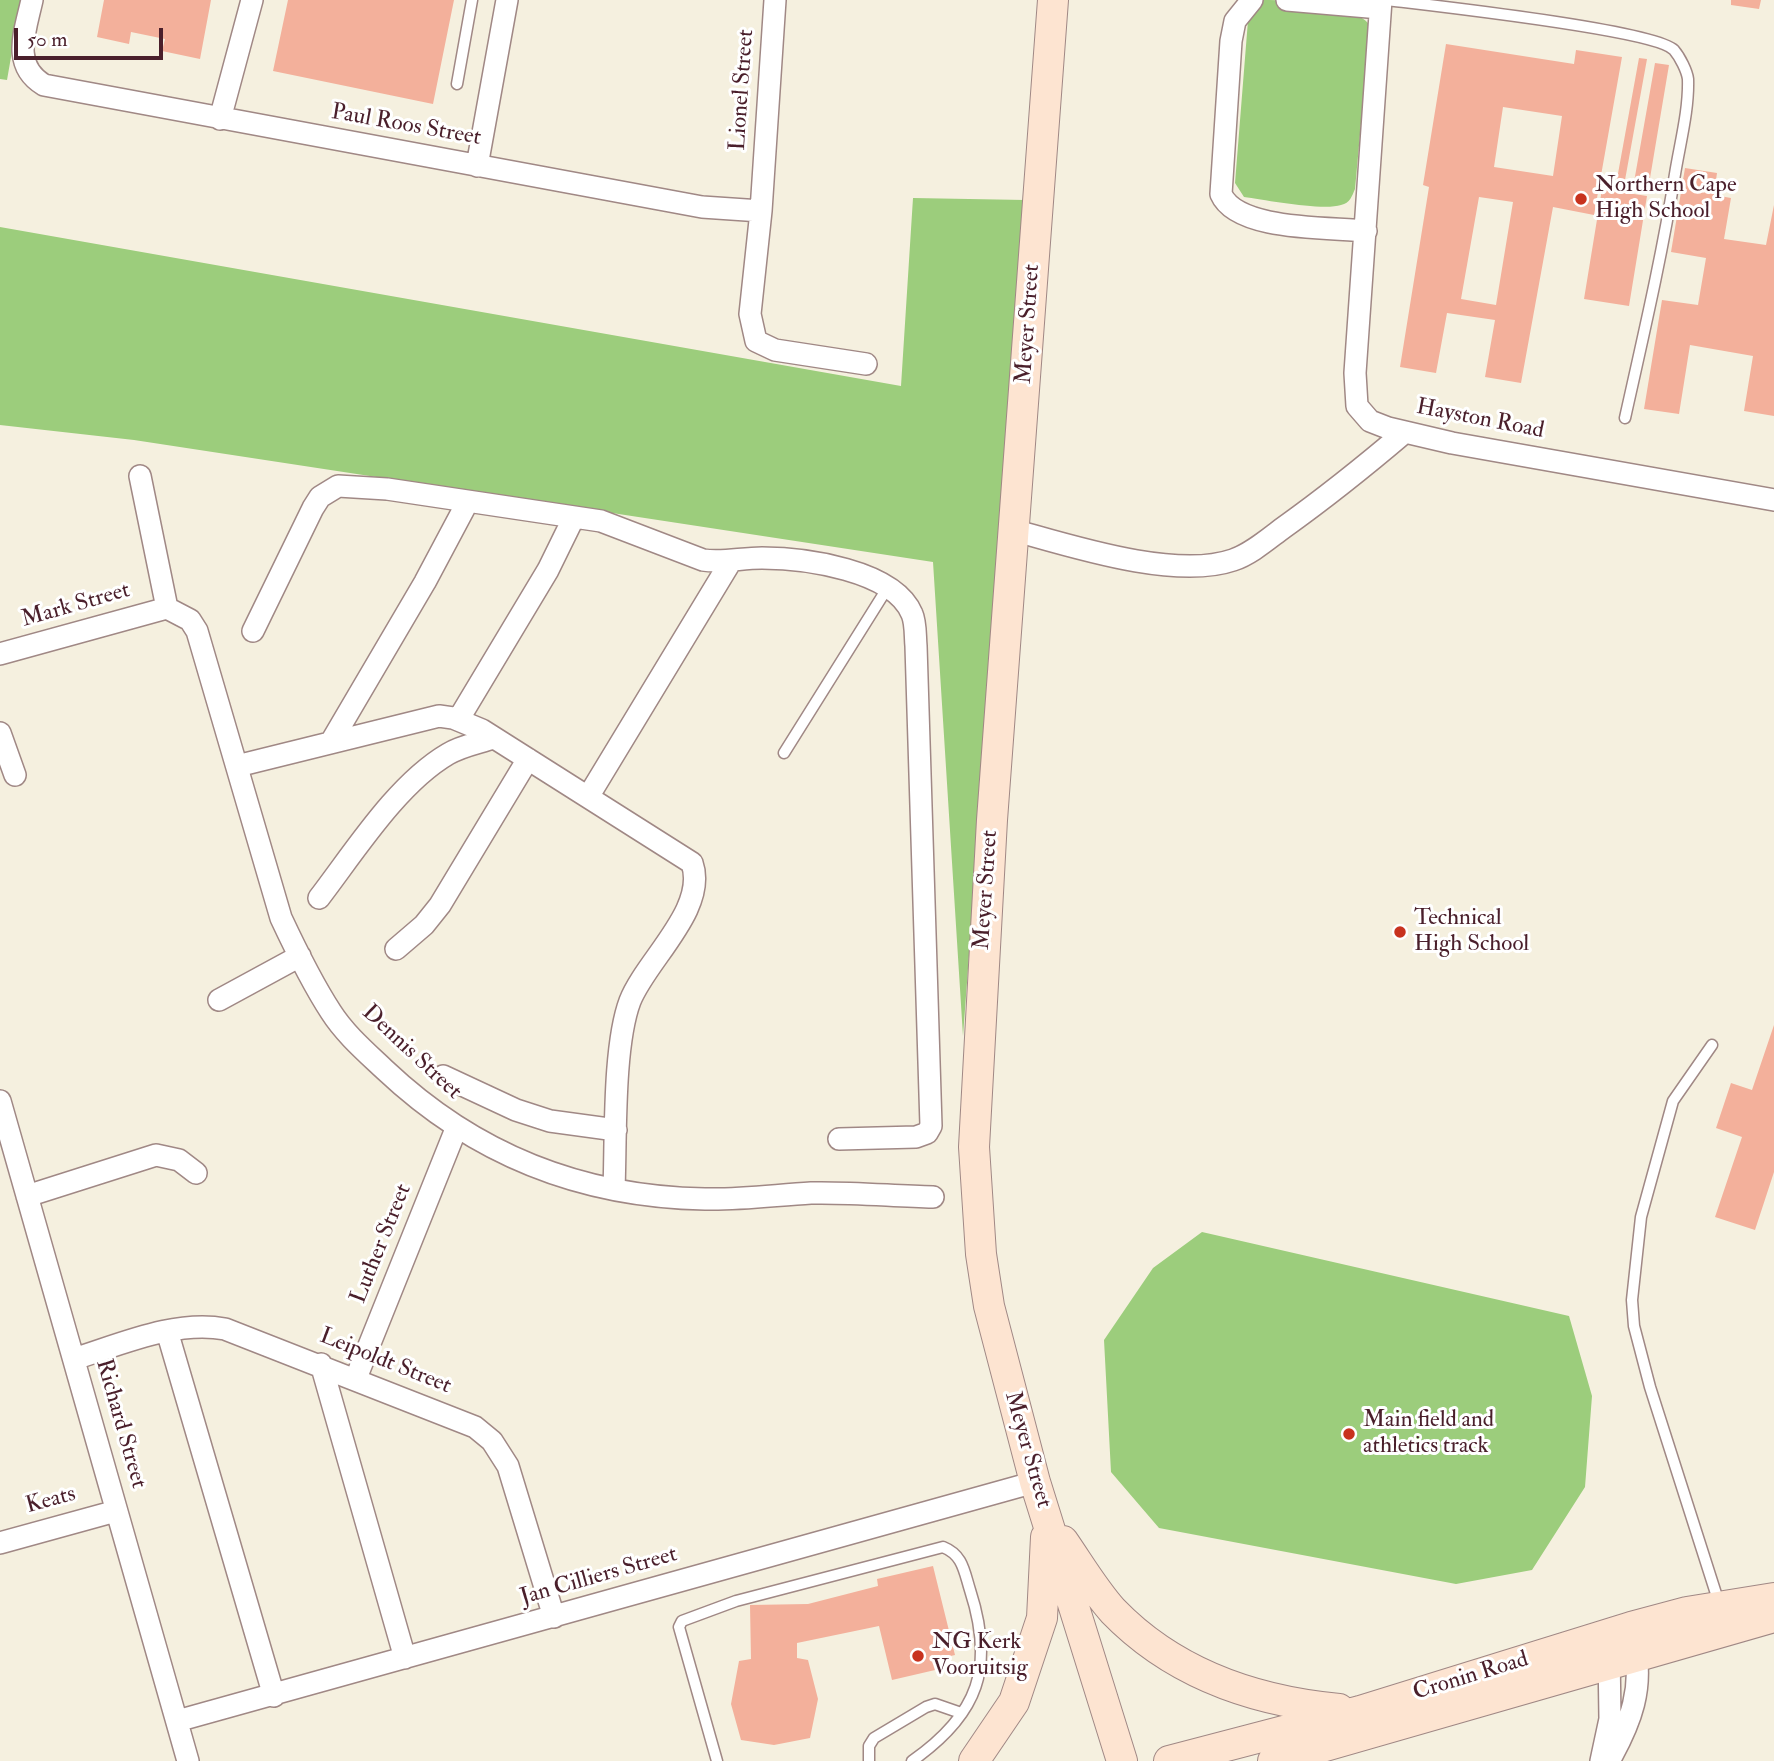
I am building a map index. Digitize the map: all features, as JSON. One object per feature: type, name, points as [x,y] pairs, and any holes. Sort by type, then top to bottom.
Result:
[{"type":"street","name":"Paul Roos Street","points":[[32,0],[22,43],[25,65],[34,79],[44,85],[702,207],[761,211]]},
{"type":"street","points":[[220,119],[252,0]]},
{"type":"street","points":[[477,166],[507,0]]},
{"type":"street","name":"Lionel Street","points":[[761,211],[775,0]]},
{"type":"street","name":"Meyer Street","points":[[1053,0],[990,847],[974,1147],[981,1254],[989,1306],[1035,1482],[1122,1761]]},
{"type":"street","points":[[1252,0],[1235,21],[1231,41],[1221,194],[1226,204],[1235,212],[1260,220],[1366,231]]},
{"type":"street","points":[[1287,0],[1383,3]]},
{"type":"street","name":"Hayston Road","points":[[1383,3],[1354,397],[1357,406],[1370,421],[1405,432],[1774,500]]},
{"type":"street","points":[[761,211],[750,314],[756,341],[775,350],[866,364]]},
{"type":"street","points":[[1013,530],[1096,553],[1148,562],[1191,565],[1234,560],[1338,489],[1405,432]]},
{"type":"street","points":[[140,476],[167,608]]},
{"type":"street","points":[[253,631],[302,527],[320,497],[338,486],[387,489],[574,517],[617,526],[702,560],[779,559],[839,568],[888,587],[900,595],[913,614],[916,646],[931,1126],[927,1133],[916,1137],[838,1139]]},
{"type":"street","points":[[331,742],[425,582],[467,503]]},
{"type":"street","points":[[458,720],[548,570],[574,517]]},
{"type":"street","points":[[588,797],[730,561]]},
{"type":"street","name":"Mark Street","points":[[0,654],[167,608]]},
{"type":"street","name":"Dennis Street","points":[[167,608],[190,620],[197,631],[281,918],[300,956],[331,1013],[354,1040],[415,1098],[456,1129],[499,1152],[538,1168],[614,1189],[705,1199],[814,1193],[933,1197]]},
{"type":"street","points":[[237,766],[439,716],[458,720],[528,759],[692,863],[696,875],[690,901],[630,1001],[623,1037],[614,1189]]},
{"type":"street","points":[[0,733],[15,775]]},
{"type":"street","points":[[319,898],[372,830],[431,765],[451,752],[493,738]]},
{"type":"street","points":[[396,948],[424,925],[440,905],[528,759]]},
{"type":"street","points":[[219,1000],[300,956]]},
{"type":"street","points":[[443,1076],[516,1110],[550,1121],[616,1130]]},
{"type":"street","name":"Richard Street","points":[[0,1101],[188,1761]]},
{"type":"street","name":"Luther Street","points":[[356,1378],[456,1129]]},
{"type":"street","points":[[27,1196],[156,1155],[178,1160],[196,1174]]},
{"type":"street","name":"Leipoldt Street","points":[[74,1359],[167,1331],[195,1326],[225,1329],[321,1364],[475,1427],[492,1441],[508,1466],[554,1617]]},
{"type":"street","points":[[167,1331],[274,1696]]},
{"type":"street","points":[[321,1364],[405,1658]]},
{"type":"street","name":"Jan Cilliers Street","points":[[177,1721],[1035,1482]]},
{"type":"street","name":"Keats","points":[[0,1542],[117,1511]]},
{"type":"street","points":[[1047,1518],[1112,1610],[1152,1646],[1199,1676],[1278,1700],[1360,1710]]},
{"type":"street","points":[[974,1761],[1014,1702],[1042,1618],[1047,1518]]},
{"type":"street","name":"Cronin Road","points":[[1273,1761],[1624,1661],[1774,1598]]},
{"type":"street","name":"Cronin Road","points":[[1169,1761],[1360,1710],[1619,1631],[1723,1619],[1774,1617]]},
{"type":"street","points":[[1609,1761],[1632,1717],[1637,1697],[1624,1661],[1619,1631]]},
{"type":"street","points":[[1601,1761],[1624,1661]]},
{"type":"lane","points":[[457,84],[472,0]]},
{"type":"lane","points":[[1383,3],[1611,32],[1665,44],[1674,50],[1681,62],[1688,76],[1664,245],[1625,418]]},
{"type":"lane","points":[[784,753],[888,587]]},
{"type":"lane","points":[[1712,1045],[1673,1101],[1641,1217],[1632,1300],[1634,1326],[1650,1387],[1723,1619]]},
{"type":"lane","points":[[717,1761],[679,1628],[682,1621],[736,1601],[943,1548],[961,1560],[976,1607],[983,1643],[982,1673],[961,1713],[940,1740],[912,1761]]},
{"type":"lane","points":[[869,1761],[869,1746],[874,1738],[926,1707],[935,1704],[961,1713]]},
{"type":"green space","points":[[0,0],[21,0],[7,80],[0,79]]},
{"type":"green space","points":[[1255,0],[1301,1],[1333,6],[1360,17],[1370,25],[1355,189],[1347,203],[1333,207],[1308,206],[1244,197],[1235,183],[1249,8]]},
{"type":"green space","points":[[913,198],[1025,200],[963,1036],[933,562],[134,440],[0,425],[0,227],[901,386]]},
{"type":"green space","name":"Main field and athletics track","points":[[1202,1232],[1569,1316],[1592,1396],[1585,1487],[1532,1570],[1456,1584],[1159,1528],[1111,1472],[1104,1340],[1153,1268]]},
{"type":"building","points":[[104,0],[211,0],[200,59],[162,51],[165,39],[131,32],[129,44],[97,37]]},
{"type":"building","points":[[288,0],[454,0],[433,104],[273,71]]},
{"type":"building","points":[[1731,0],[1761,0],[1759,9],[1731,5]]},
{"type":"building","points":[[1446,44],[1574,64],[1576,50],[1622,57],[1594,215],[1553,207],[1521,383],[1485,377],[1495,320],[1447,313],[1436,373],[1400,367],[1429,187],[1423,185]],"holes":[[[1503,107],[1562,116],[1553,176],[1494,167]],[[1479,197],[1513,202],[1496,305],[1461,299]]]},
{"type":"building","points":[[1639,58],[1647,59],[1625,180],[1617,179]]},
{"type":"building","points":[[1655,63],[1669,65],[1649,184],[1634,182]]},
{"type":"building","points":[[1685,168],[1717,173],[1714,195],[1731,198],[1724,239],[1766,245],[1774,205],[1774,416],[1744,411],[1753,356],[1690,345],[1679,414],[1644,409],[1662,300],[1698,305],[1706,258],[1671,252]]},
{"type":"building","points":[[1602,189],[1647,196],[1629,306],[1584,299]]},
{"type":"building","points":[[1774,1025],[1774,1172],[1755,1230],[1715,1217],[1742,1137],[1716,1128],[1731,1083],[1752,1090]]},
{"type":"building","name":"NG Kerk Vooruitsig","points":[[933,1566],[955,1655],[946,1657],[948,1667],[892,1680],[879,1626],[797,1643],[797,1658],[808,1660],[818,1699],[810,1738],[774,1745],[741,1740],[731,1704],[739,1661],[751,1659],[750,1605],[808,1604],[878,1586],[877,1579]]},
{"type":"place","name":"Northern Cape High School","points":[[1581,199]]},
{"type":"place","name":"Technical High School","points":[[1400,932]]},
{"type":"place","name":"Main field and athletics track","points":[[1349,1434]]},
{"type":"place","name":"NG Kerk Vooruitsig","points":[[918,1656]]}]
